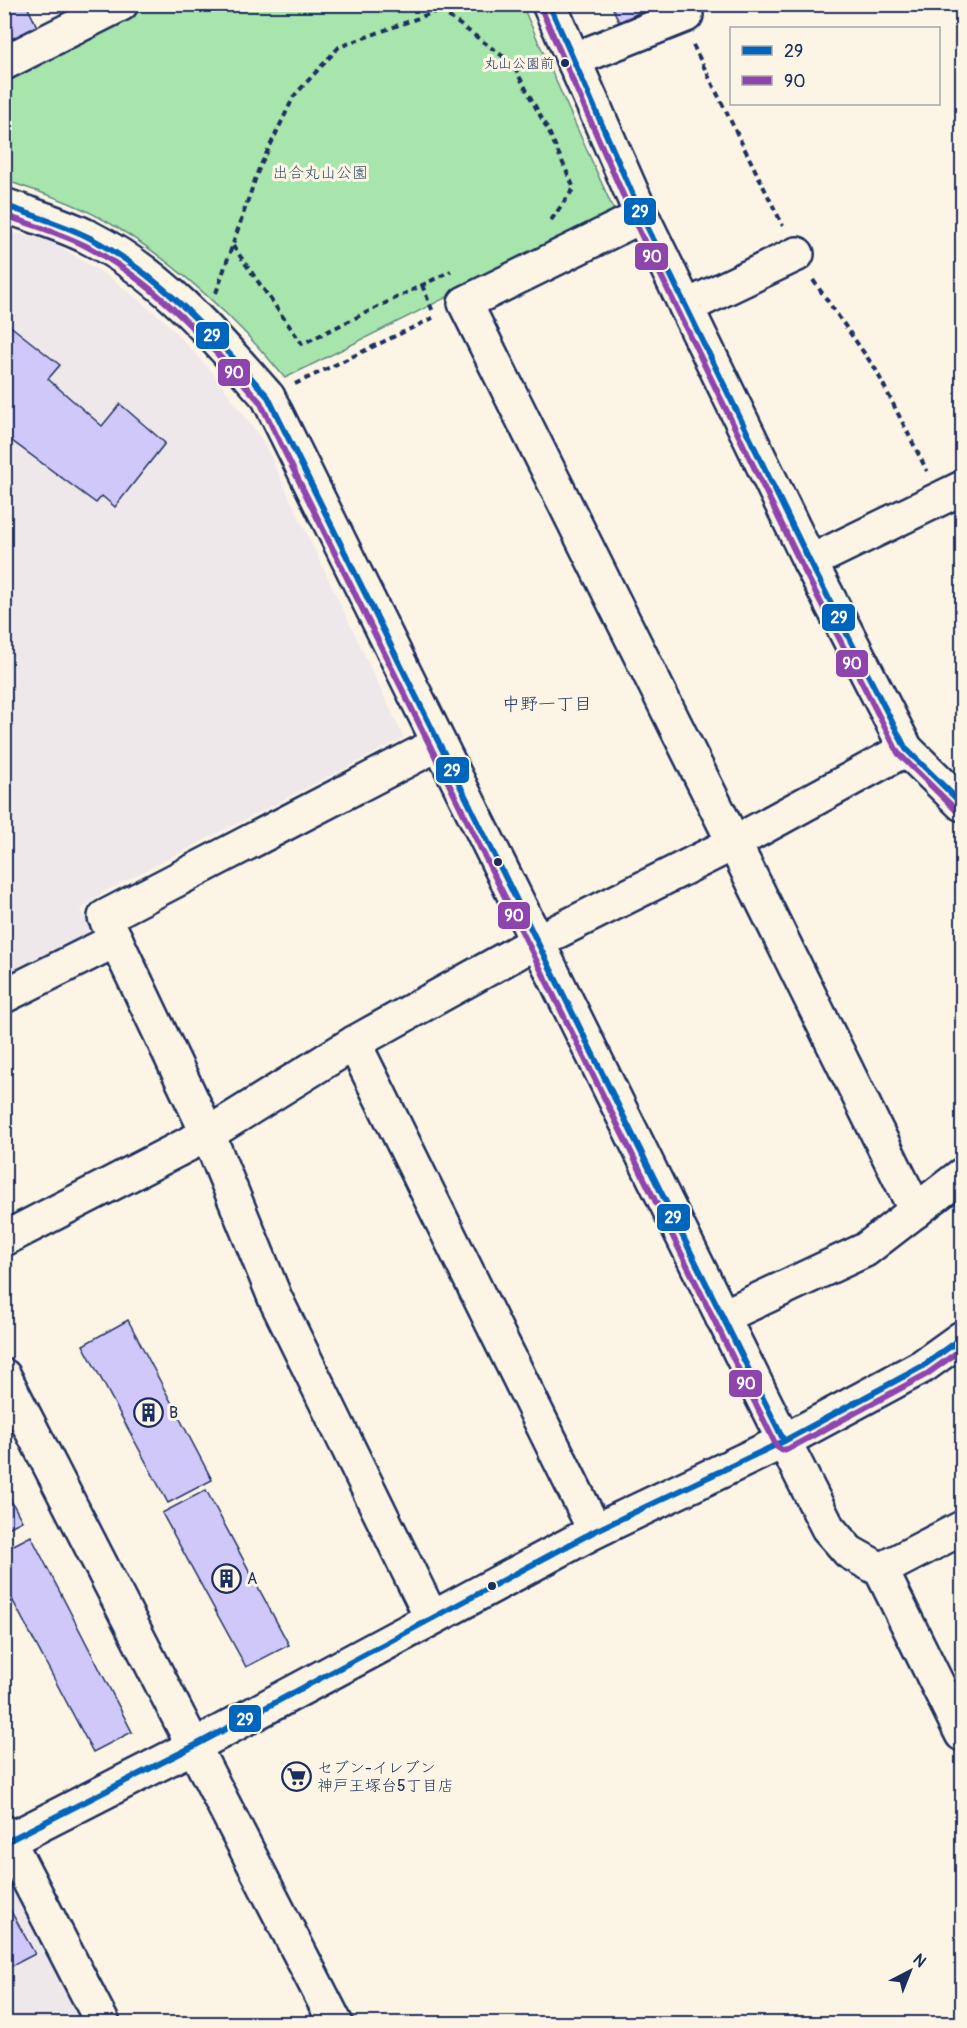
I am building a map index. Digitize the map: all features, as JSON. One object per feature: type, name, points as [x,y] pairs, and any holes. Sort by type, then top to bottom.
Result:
[{"type":"street","points":[[4,63],[65,17],[121,4]]},
{"type":"street","points":[[549,4],[642,216],[810,562],[906,749],[963,804]]},
{"type":"street","points":[[573,60],[686,15]]},
{"type":"street","points":[[4,205],[91,238],[152,278],[204,325],[268,397],[828,1528],[849,1552],[881,1570],[963,1734]]},
{"type":"street","points":[[642,216],[465,303],[916,1210]]},
{"type":"street","points":[[686,307],[797,254]]},
{"type":"street","points":[[810,562],[963,488]]},
{"type":"street","points":[[431,1617],[274,1298],[208,1134],[105,917],[438,744]]},
{"type":"street","points":[[4,1239],[208,1134],[354,1043],[536,942],[734,843],[906,749]]},
{"type":"street","points":[[4,996],[116,940]]},
{"type":"street","points":[[354,1043],[595,1532]]},
{"type":"street","points":[[722,1317],[866,1250],[963,1175]]},
{"type":"street","points":[[103,2024],[6,1839],[194,1746],[431,1617],[595,1532],[784,1441],[923,1365],[963,1338]]},
{"type":"street","points":[[4,1376],[336,2024]]},
{"type":"street","points":[[881,1570],[963,1528]]},
{"type":"path","points":[[440,10],[441,4]]},
{"type":"path","points":[[440,10],[512,63],[549,132],[574,188],[551,222],[541,227]]},
{"type":"path","points":[[204,325],[258,171],[294,96],[339,47],[440,10]]},
{"type":"path","points":[[233,246],[302,344],[462,266]]},
{"type":"path","points":[[422,285],[435,317]]},
{"type":"path","points":[[268,397],[465,303]]},
{"type":"shaded area","points":[[4,231],[51,241],[111,278],[164,320],[213,373],[263,441],[404,738],[102,893],[81,910],[90,923],[86,939],[31,968],[5,974]]},
{"type":"shaded area","points":[[5,1883],[15,1891],[87,2023],[5,2024]]},
{"type":"green space","name":"出合丸山公園","points":[[152,5],[522,5],[615,213],[285,378],[240,327],[187,278],[158,255],[99,217],[61,200],[5,180],[4,78]]},
{"type":"building","points":[[4,4],[26,4],[40,33],[4,50]]},
{"type":"building","points":[[611,4],[658,4],[619,22]]},
{"type":"building","points":[[4,321],[60,365],[48,379],[102,426],[120,404],[165,443],[115,507],[102,496],[96,503],[4,435],[4,407],[8,401],[4,398]]},
{"type":"building","name":"B","points":[[128,1320],[212,1480],[168,1503],[83,1345]]},
{"type":"building","points":[[4,1487],[22,1521],[4,1530]]},
{"type":"building","name":"A","points":[[206,1490],[289,1645],[246,1667],[162,1513]]},
{"type":"building","points":[[31,1536],[132,1732],[93,1752],[4,1584],[4,1550]]},
{"type":"building","points":[[4,1899],[35,1954],[4,1970]]},
{"type":"transit line","name":"29","points":[[549,4],[642,216],[810,562],[906,749],[962,804]]},
{"type":"transit line","name":"90","points":[[541,8],[634,220],[802,566],[898,753],[956,810]]},
{"type":"transit line","name":"29","points":[[4,205],[80,233],[141,270],[186,309],[268,397],[784,1441]]},
{"type":"transit line","name":"90","points":[[4,215],[86,246],[136,278],[159,296],[201,336],[260,402],[777,1447],[782,1450],[788,1449],[927,1374],[962,1349]]},
{"type":"transit line","name":"29","points":[[4,1843],[194,1746],[595,1531],[784,1441],[923,1366],[962,1338]]},
{"type":"place","name":"丸山公園前","points":[[565,63]]},
{"type":"place","name":"B","points":[[148,1413]]},
{"type":"place","name":"A","points":[[226,1579]]},
{"type":"place","name":"セブン-イレブン 神戸王塚台5丁目店","points":[[296,1777]]},
{"type":"district","name":"中野一丁目","points":[[547,704]]}]
